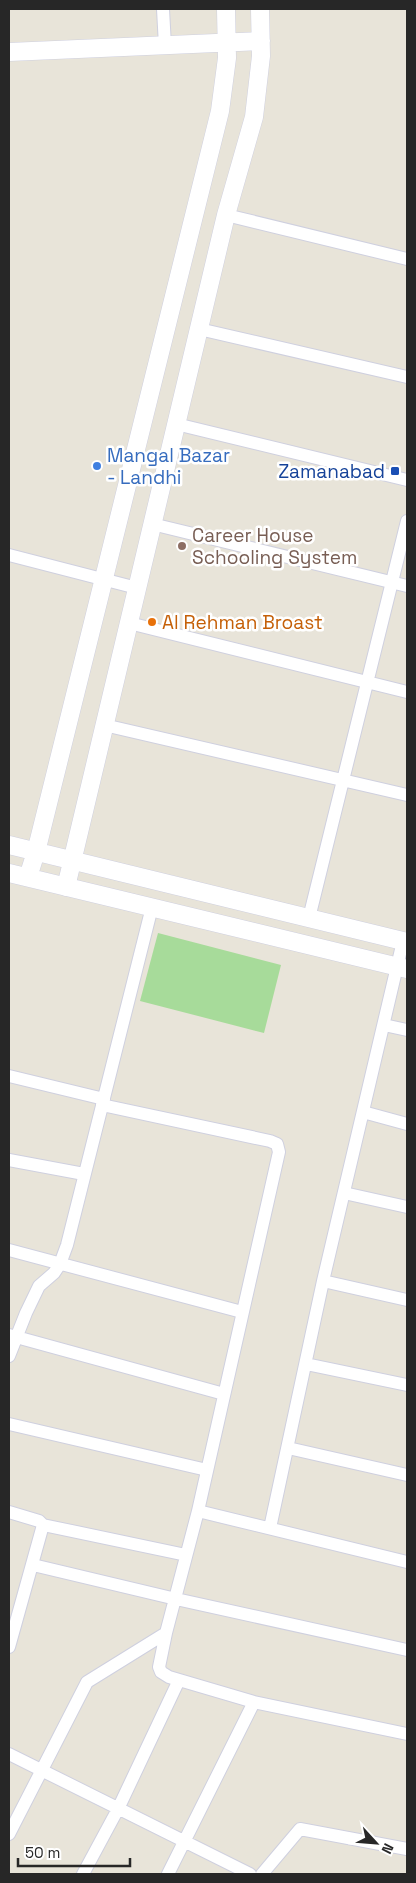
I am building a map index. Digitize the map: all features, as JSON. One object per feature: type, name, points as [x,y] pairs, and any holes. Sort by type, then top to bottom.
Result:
[{"type":"street","points":[[163,9],[165,46]]},
{"type":"street","points":[[28,877],[36,852],[104,581],[220,111],[227,58],[226,9]]},
{"type":"street","points":[[66,887],[226,215],[254,117],[261,56],[260,9]]},
{"type":"street","points":[[9,52],[261,41]]},
{"type":"street","points":[[226,215],[407,259]]},
{"type":"street","points":[[199,329],[407,377]]},
{"type":"street","points":[[176,424],[407,480]]},
{"type":"street","points":[[309,918],[407,521]]},
{"type":"street","points":[[152,524],[407,586]]},
{"type":"street","points":[[9,555],[137,588]]},
{"type":"street","points":[[129,623],[407,692]]},
{"type":"street","points":[[104,725],[407,795]]},
{"type":"street","points":[[9,845],[405,941],[402,968],[384,1025],[323,1281],[270,1528]]},
{"type":"street","points":[[9,873],[402,968]]},
{"type":"street","points":[[9,1356],[12,1336],[40,1286],[54,1273],[60,1264],[67,1245],[152,907]]},
{"type":"street","points":[[384,1025],[407,1030]]},
{"type":"street","points":[[9,1076],[103,1102],[270,1140],[277,1144],[279,1152],[198,1511],[159,1667],[161,1672],[168,1677],[254,1702],[407,1734]]},
{"type":"street","points":[[363,1112],[407,1124]]},
{"type":"street","points":[[9,1160],[84,1174]]},
{"type":"street","points":[[344,1193],[407,1207]]},
{"type":"street","points":[[9,1250],[242,1312]]},
{"type":"street","points":[[323,1281],[407,1300]]},
{"type":"street","points":[[12,1336],[224,1394]]},
{"type":"street","points":[[306,1364],[407,1385]]},
{"type":"street","points":[[9,1424],[207,1470]]},
{"type":"street","points":[[288,1448],[407,1475]]},
{"type":"street","points":[[198,1511],[407,1562]]},
{"type":"street","points":[[9,1512],[39,1521],[43,1525],[186,1555]]},
{"type":"street","points":[[9,1647],[43,1525]]},
{"type":"street","points":[[33,1565],[407,1650]]},
{"type":"street","points":[[9,1834],[87,1682],[166,1634]]},
{"type":"street","points":[[83,1874],[118,1808],[179,1680]]},
{"type":"street","points":[[168,1874],[254,1702]]},
{"type":"street","points":[[9,1754],[250,1874]]},
{"type":"street","points":[[262,1874],[300,1829],[407,1849]]},
{"type":"green space","points":[[158,933],[281,965],[264,1033],[140,1001]]},
{"type":"place","name":"Mangal Bazar - Landhi","points":[[97,466]]},
{"type":"place","name":"Zamanabad","points":[[395,471]]},
{"type":"place","name":"Career House Schooling System","points":[[182,546]]},
{"type":"place","name":"Al Rehman Broast","points":[[152,622]]}]
